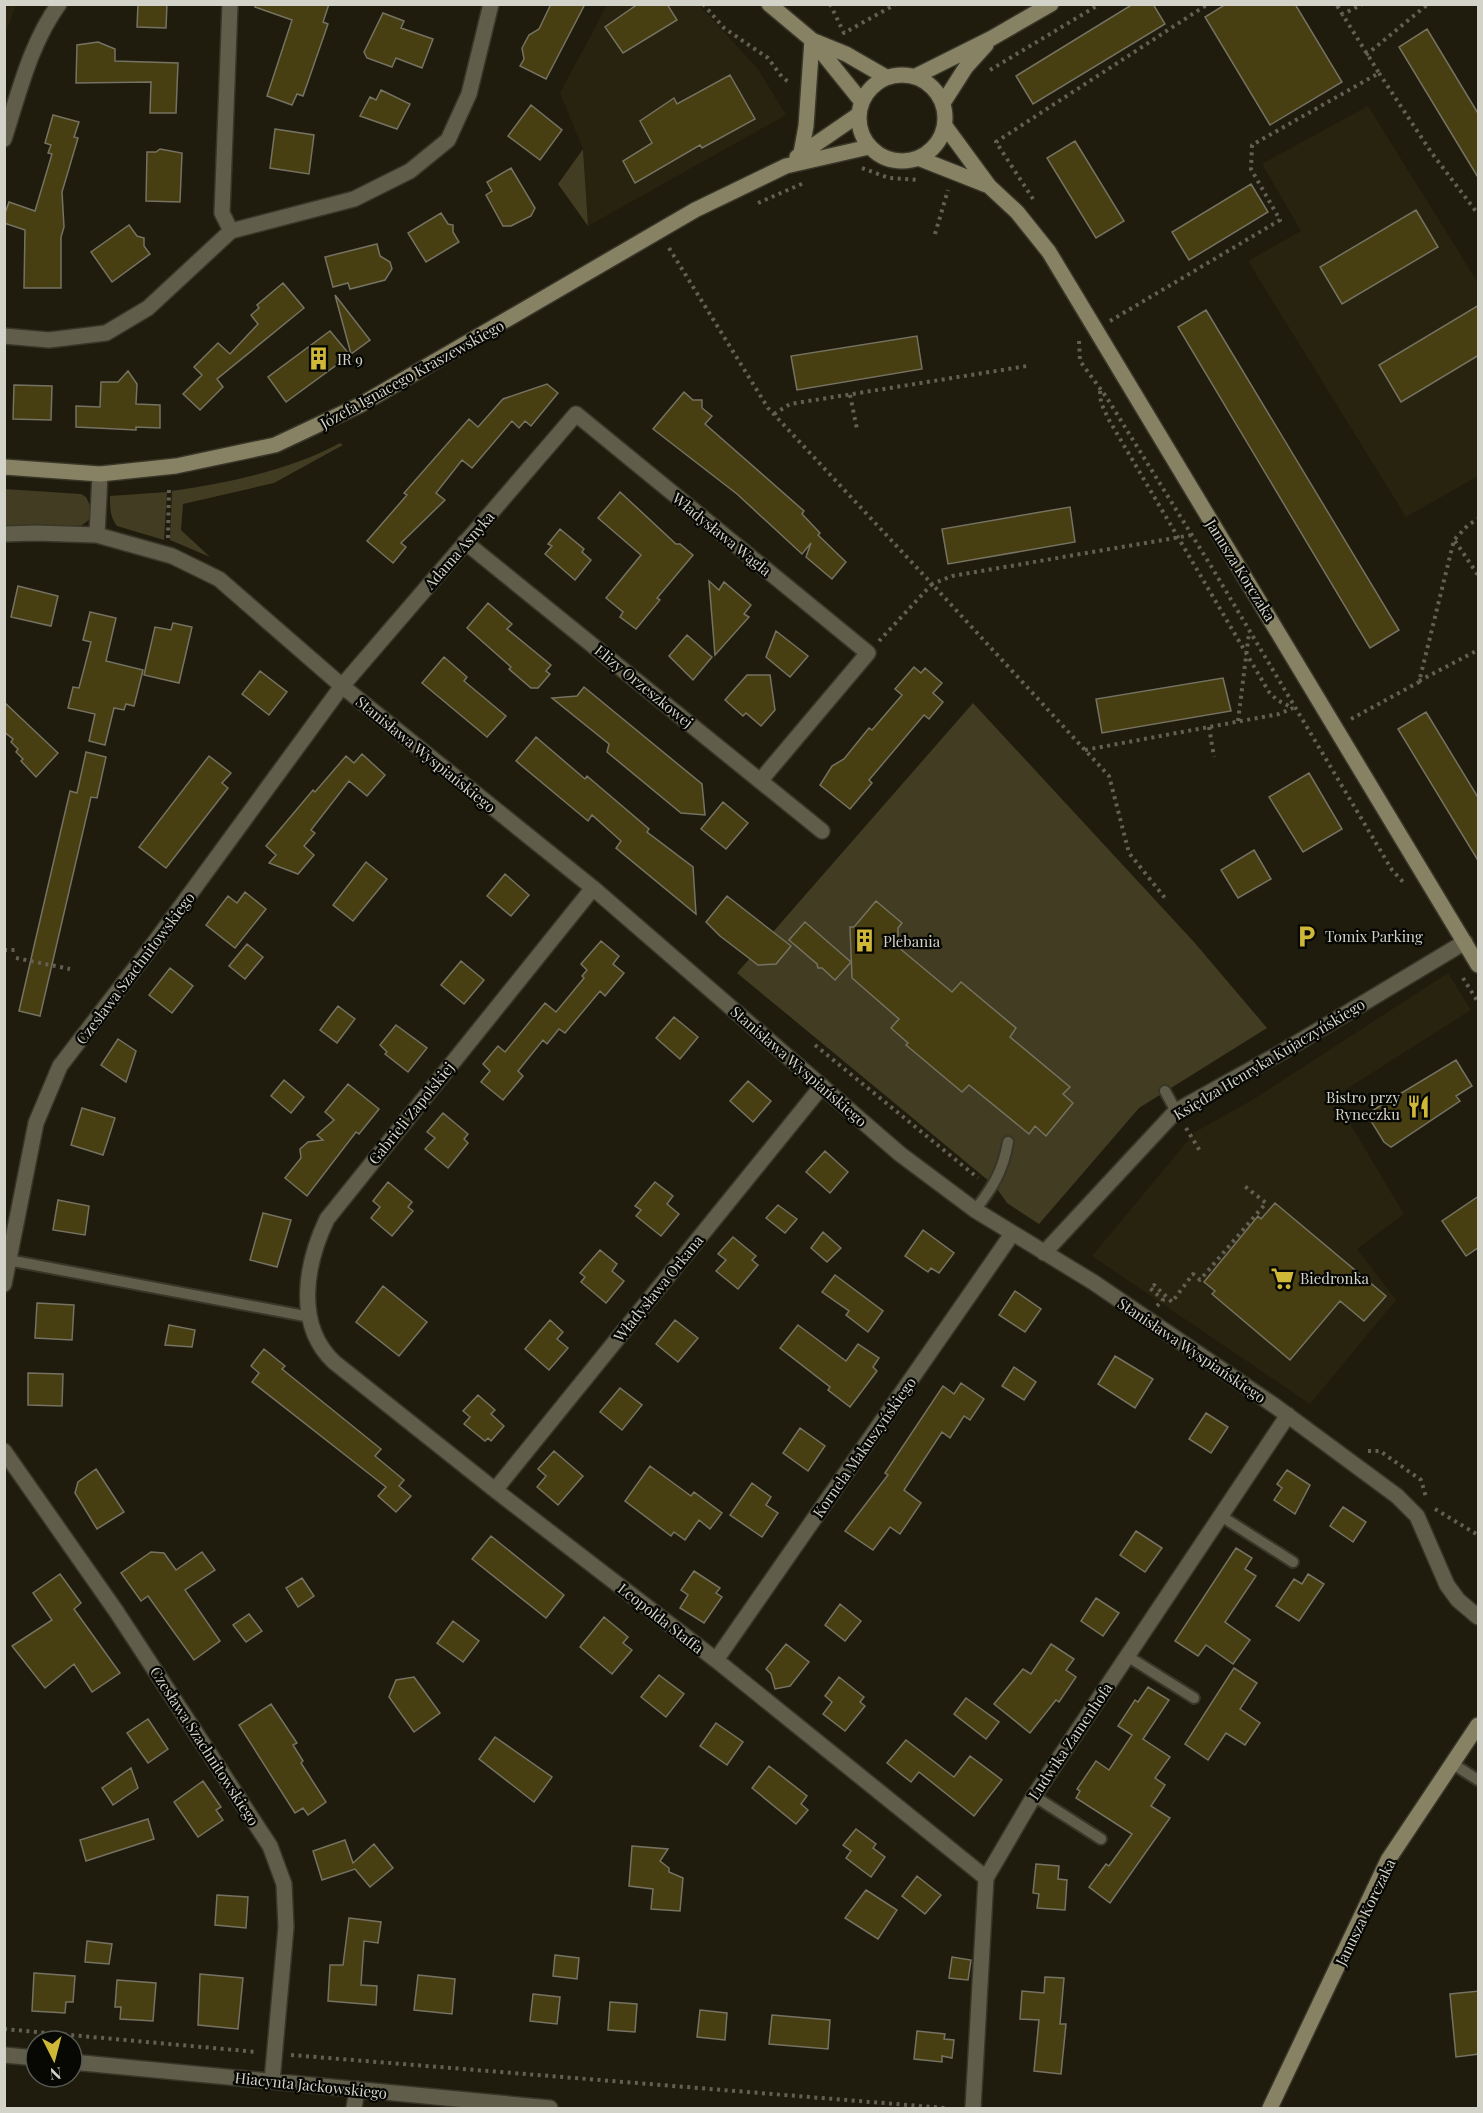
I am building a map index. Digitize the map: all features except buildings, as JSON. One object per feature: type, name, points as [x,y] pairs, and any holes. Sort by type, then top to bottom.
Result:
[{"type":"street","points":[[4,139],[32,51],[59,4]]},
{"type":"street","points":[[230,4],[222,213],[231,231]]},
{"type":"street","points":[[4,336],[49,340],[106,333],[148,308],[231,231],[354,199],[411,171],[448,140],[469,94],[491,4]]},
{"type":"street","points":[[769,4],[812,40],[860,108],[863,137],[869,147],[892,160],[918,158],[940,140],[945,126],[943,103],[928,82],[916,76],[886,77],[876,83],[860,108]]},
{"type":"street","points":[[916,76],[992,38],[1051,4]]},
{"type":"street","points":[[943,103],[966,67],[992,38]]},
{"type":"street","points":[[812,40],[846,54],[886,77]]},
{"type":"street","points":[[801,153],[806,126],[812,40]]},
{"type":"street","name":"Józefa Ignacego Kraszewskiego","points":[[786,166],[860,108]]},
{"type":"street","name":"Janusza Korczaka","points":[[945,126],[989,186],[1017,212],[1049,252],[1479,965]]},
{"type":"street","name":"Józefa Ignacego Kraszewskiego","points":[[4,467],[100,474],[226,458],[275,445],[322,424],[513,317],[661,228],[786,166],[869,147]]},
{"type":"street","name":"Janusza Korczaka","points":[[918,158],[989,186]]},
{"type":"street","name":"Adama Asnyka","points":[[342,686],[576,414]]},
{"type":"street","name":"Władysława Wągla","points":[[576,414],[868,653]]},
{"type":"street","points":[[97,535],[100,474]]},
{"type":"street","name":"Stanisława Wyspiańskiego","points":[[4,534],[36,532],[97,535],[172,556],[219,579],[342,686],[593,888],[900,1154],[975,1210],[1094,1282],[1288,1416],[1397,1496],[1417,1516],[1447,1585],[1458,1599],[1479,1617]]},
{"type":"street","name":"Elizy Orzeszkowej","points":[[465,542],[822,831]]},
{"type":"street","points":[[760,781],[868,653]]},
{"type":"street","name":"Czesława Szachnitowskiego","points":[[4,1284],[36,1123],[60,1066],[149,950],[342,686]]},
{"type":"street","name":"Gabrieli Zapolskiej","points":[[334,1362],[324,1353],[315,1336],[310,1317],[309,1272],[314,1247],[327,1219],[593,888]]},
{"type":"street","name":"Księdza Henryka Kujaczyńskiego","points":[[1044,1253],[1176,1111],[1282,1052],[1465,942]]},
{"type":"street","name":"Władysława Orkana","points":[[495,1490],[822,1086]]},
{"type":"street","name":"Kornela Makuszyńskiego","points":[[716,1660],[1012,1234]]},
{"type":"street","name":"Leopolda Staffa","points":[[334,1362],[495,1490],[716,1660],[986,1878]]},
{"type":"street","name":"Ludwika Zamenhofa","points":[[973,2109],[986,1878],[1034,1796],[1288,1416]]},
{"type":"street","name":"Czesława Szachnitowskiego","points":[[4,1451],[116,1611],[270,1846],[284,1884],[286,1927],[272,2081]]},
{"type":"street","name":"Janusza Korczaka","points":[[1270,2109],[1388,1860],[1479,1725]]},
{"type":"street","points":[[4,2055],[24,2057]]},
{"type":"street","name":"Hiacynta Jackowskiego","points":[[84,2063],[550,2109]]},
{"type":"street","points":[[354,2109],[357,2089]]},
{"type":"lane","points":[[1165,1092],[1176,1111]]},
{"type":"lane","points":[[975,1210],[1004,1167],[1008,1142]]},
{"type":"lane","points":[[8,1260],[310,1317]]},
{"type":"lane","points":[[1221,1516],[1293,1562]]},
{"type":"lane","points":[[1127,1656],[1194,1698]]},
{"type":"lane","points":[[1453,1764],[1479,1780]]},
{"type":"lane","points":[[1034,1796],[1101,1839]]},
{"type":"path","points":[[703,4],[724,28],[768,58],[782,77],[799,87]]},
{"type":"path","points":[[830,4],[844,33],[896,4]]},
{"type":"path","points":[[983,74],[1100,4]]},
{"type":"path","points":[[996,142],[1208,4]]},
{"type":"path","points":[[1336,4],[1366,55],[1431,153],[1479,214]]},
{"type":"path","points":[[1341,15],[1363,4]]},
{"type":"path","points":[[1366,55],[1428,4]]},
{"type":"path","points":[[1110,321],[1280,220],[1251,170],[1252,145],[1379,73]]},
{"type":"path","points":[[861,167],[889,178],[924,180]]},
{"type":"path","points":[[754,204],[816,178]]},
{"type":"path","points":[[935,234],[950,191],[942,187]]},
{"type":"path","points":[[669,248],[774,414],[1109,776],[1130,853],[1165,898]]},
{"type":"path","points":[[1074,332],[1080,341],[1080,361],[1192,535],[1392,870],[1407,886]]},
{"type":"path","points":[[774,414],[790,404],[1026,366]]},
{"type":"path","points":[[1100,391],[1101,403],[1109,420],[1269,692],[1277,700],[1294,708]]},
{"type":"path","points":[[850,395],[857,429]]},
{"type":"path","points":[[1419,682],[1454,540],[1468,525],[1479,519]]},
{"type":"path","points":[[868,653],[932,584],[952,576],[1192,535]]},
{"type":"path","points":[[1454,540],[1479,575]]},
{"type":"path","points":[[1238,721],[1249,632]]},
{"type":"path","points":[[1348,721],[1479,650]]},
{"type":"path","points":[[1085,750],[1279,714],[1294,708]]},
{"type":"path","points":[[1209,727],[1214,757]]},
{"type":"path","points":[[4,950],[18,950]]},
{"type":"path","points":[[1447,953],[1479,1002]]},
{"type":"path","points":[[16,958],[70,969]]},
{"type":"path","points":[[815,1045],[980,1180],[987,1195]]},
{"type":"path","points":[[1176,1111],[1200,1150]]},
{"type":"path","points":[[1168,1307],[1193,1274],[1200,1280],[1266,1203],[1242,1184]]},
{"type":"path","points":[[1156,1307],[1163,1300],[1150,1288],[1154,1285],[1172,1302]]},
{"type":"path","points":[[4,2029],[273,2054],[945,2109]]},
{"type":"shaded area","points":[[4,5],[16,5],[5,34]]},
{"type":"shaded area","points":[[607,5],[699,5],[758,69],[786,115],[588,226],[583,149],[560,93]]},
{"type":"shaded area","points":[[1368,106],[1478,283],[1478,476],[1406,517],[1248,261],[1301,231],[1262,164]]},
{"type":"shaded area","points":[[583,149],[588,226],[558,184]]},
{"type":"shaded area","points":[[340,443],[343,445],[274,483],[183,504],[181,530],[210,557],[170,540],[172,491],[215,484],[279,468]]},
{"type":"shaded area","points":[[4,489],[81,494],[86,497],[93,512],[89,520],[79,527],[5,526]]},
{"type":"shaded area","points":[[167,492],[164,540],[117,526],[115,523],[111,512],[110,496]]},
{"type":"shaded area","points":[[973,703],[1194,942],[1267,1028],[1139,1108],[1039,1224],[1007,1203],[995,1186],[737,973]]},
{"type":"shaded area","points":[[1448,973],[1471,1010],[1334,1097],[1404,1214],[1357,1249],[1396,1300],[1310,1404],[1092,1256],[1195,1132],[1254,1099]]},
{"type":"place","name":"IR 9","points":[[319,359]]},
{"type":"place","name":"Tomix Parking","points":[[1307,936]]},
{"type":"place","name":"Plebania","points":[[865,941]]},
{"type":"place","name":"Bistro przy Ryneczku","points":[[1418,1106]]},
{"type":"place","name":"Biedronka","points":[[1282,1278]]}]
